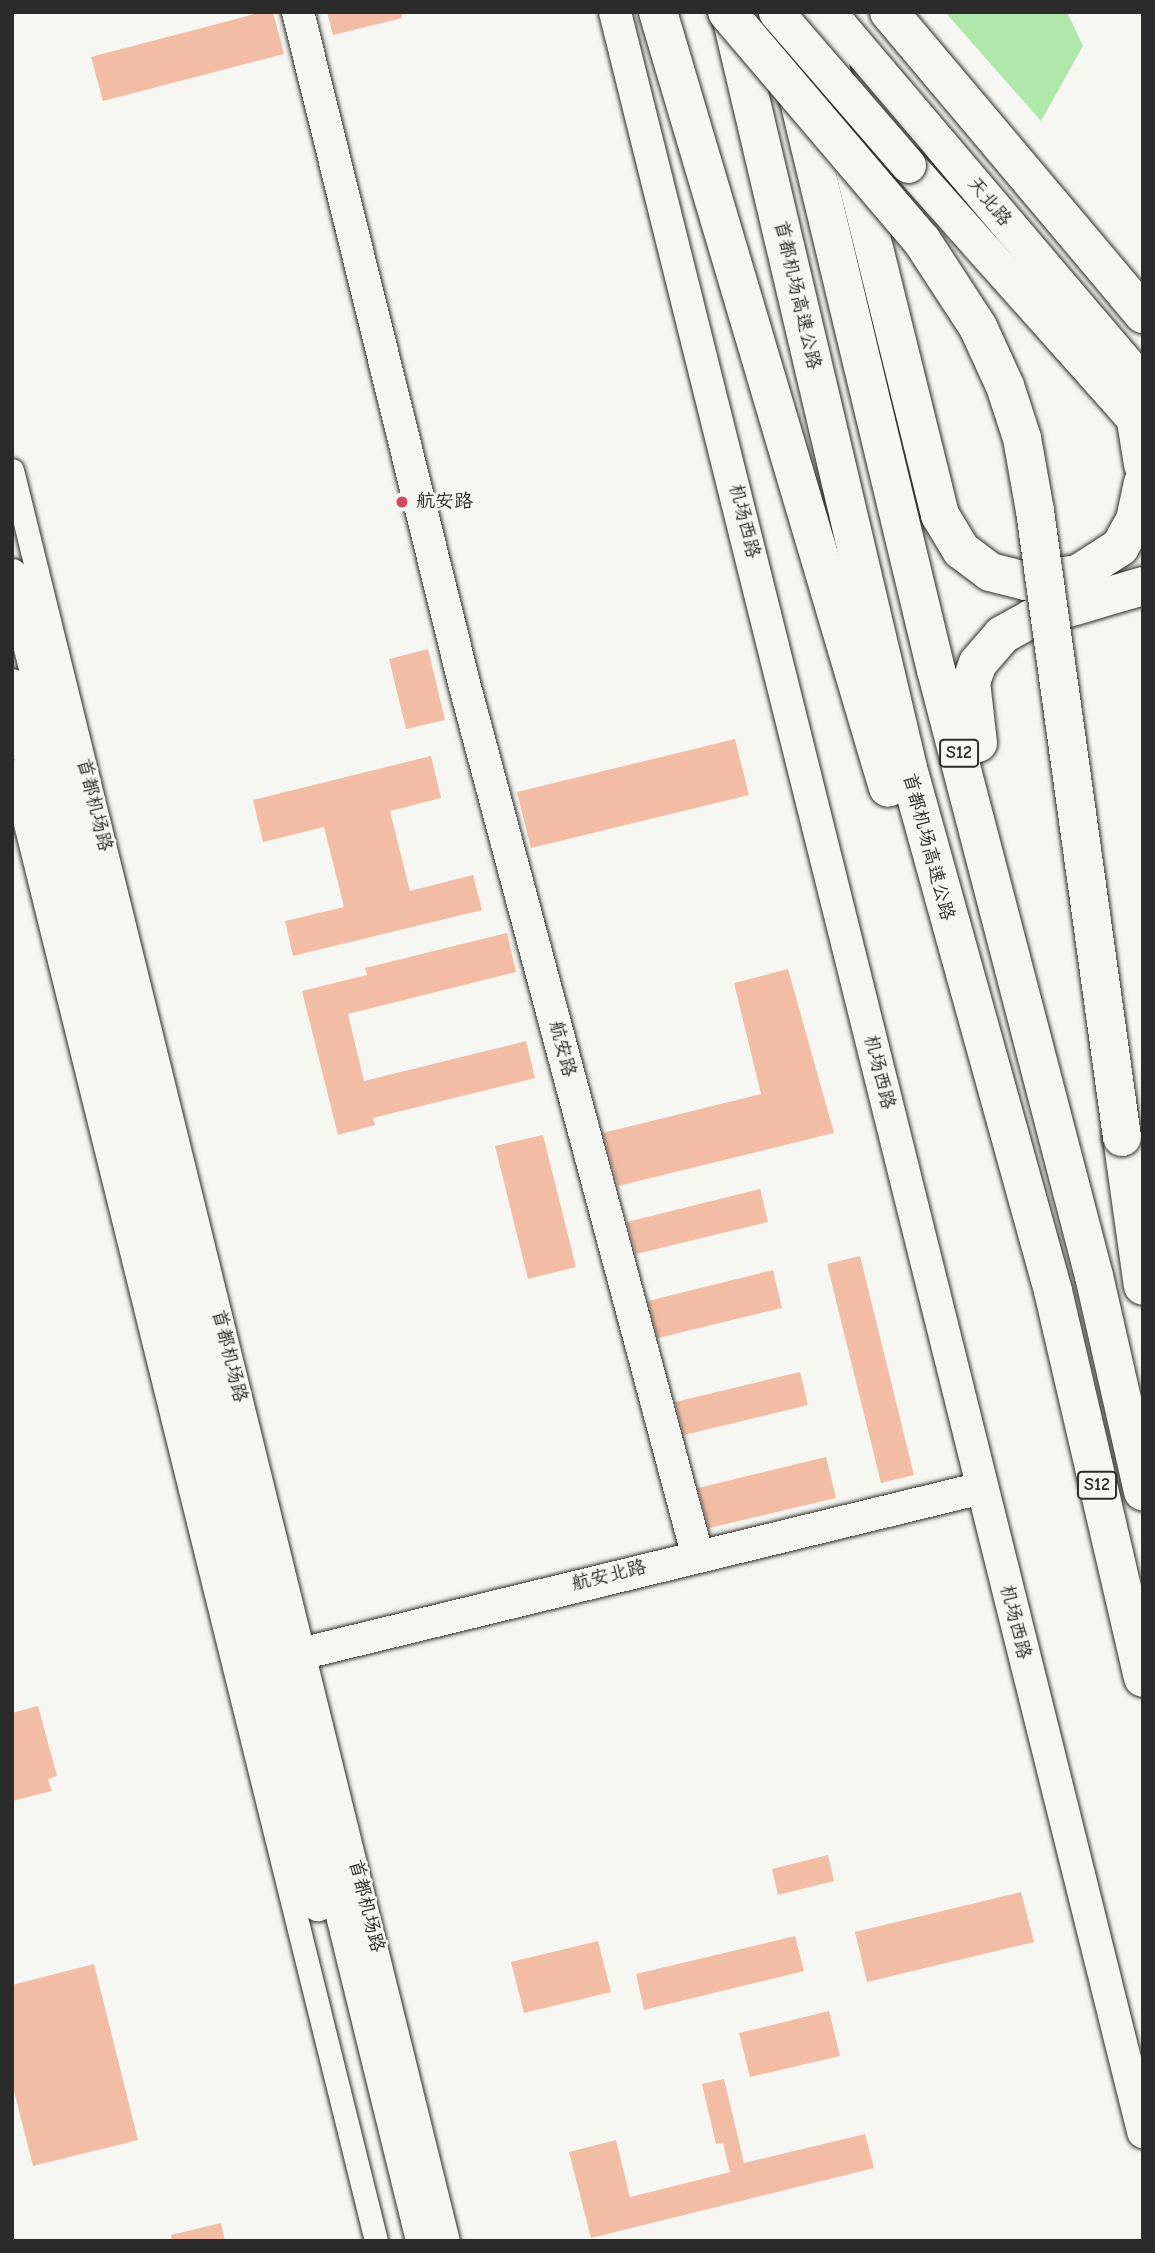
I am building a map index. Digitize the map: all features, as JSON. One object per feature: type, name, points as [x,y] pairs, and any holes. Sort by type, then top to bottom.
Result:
[{"type":"highway","points":[[658,12],[997,1152],[1053,1291]]},
{"type":"highway","points":[[729,12],[922,241],[978,327],[1005,386],[1028,468],[1143,1286]]},
{"type":"highway","name":"首都机场高速公路","points":[[729,12],[908,768],[1053,1291],[1143,1678]]},
{"type":"highway","name":"S12","points":[[777,12],[899,520],[1094,1276],[1143,1492]]},
{"type":"highway","points":[[889,12],[1143,314]]},
{"type":"highway","points":[[827,15],[929,474],[951,538],[975,563],[1004,577],[1025,582],[1078,574],[1120,547],[1135,520],[1143,483]]},
{"type":"highway","points":[[1140,425],[1143,464]]},
{"type":"highway","points":[[986,860],[984,772],[970,702],[978,663],[1015,626],[1143,586]]},
{"type":"main road","name":"天北路","points":[[777,12],[908,165],[1140,425]]},
{"type":"main road","name":"天北路","points":[[827,15],[1143,383]]},
{"type":"street","name":"航安路","points":[[298,12],[464,683],[697,1554]]},
{"type":"street","name":"机场西路","points":[[615,12],[1143,2132]]},
{"type":"street","name":"首都机场路","points":[[12,470],[268,1662],[376,2241]]},
{"type":"street","name":"首都机场路","points":[[12,575],[268,1662],[400,2241]]},
{"type":"street","name":"首都机场路","points":[[12,685],[422,2241]]},
{"type":"street","name":"首都机场路","points":[[12,771],[268,1662],[448,2241]]},
{"type":"street","name":"航安北路","points":[[268,1662],[697,1554],[982,1488]]},
{"type":"green space","points":[[945,12],[1067,12],[1083,46],[1041,121]]},
{"type":"building","points":[[263,12],[273,12],[284,54],[103,101],[91,57]]},
{"type":"building","points":[[327,12],[402,12],[402,18],[333,35]]},
{"type":"building","points":[[428,649],[445,720],[406,729],[389,659]]},
{"type":"building","points":[[735,739],[749,795],[531,848],[517,792]]},
{"type":"building","points":[[431,756],[441,798],[390,811],[410,891],[473,875],[482,910],[293,956],[285,921],[344,907],[324,827],[263,842],[253,800]]},
{"type":"building","points":[[507,933],[516,972],[348,1014],[364,1081],[526,1041],[535,1078],[373,1118],[375,1125],[338,1135],[302,991],[367,975],[365,968]]},
{"type":"building","points":[[788,969],[834,1133],[618,1186],[603,1133],[761,1094],[734,983]]},
{"type":"building","points":[[543,1135],[576,1267],[528,1279],[495,1146]]},
{"type":"building","points":[[760,1189],[768,1222],[636,1254],[627,1222]]},
{"type":"building","points":[[860,1256],[914,1475],[881,1483],[827,1264]]},
{"type":"building","points":[[773,1270],[782,1308],[658,1338],[648,1301]]},
{"type":"building","points":[[800,1372],[808,1405],[684,1435],[675,1402]]},
{"type":"building","points":[[826,1457],[836,1498],[709,1528],[698,1488]]},
{"type":"building","points":[[38,1706],[57,1776],[48,1779],[52,1791],[12,1801],[12,1713]]},
{"type":"building","points":[[828,1855],[834,1881],[778,1895],[772,1869]]},
{"type":"building","points":[[1021,1892],[1034,1942],[867,1982],[855,1932]]},
{"type":"building","points":[[795,1936],[804,1971],[644,2010],[636,1974]]},
{"type":"building","points":[[598,1941],[611,1992],[524,2013],[511,1962]]},
{"type":"building","points":[[94,1964],[138,2140],[33,2166],[12,2083],[12,1985]]},
{"type":"building","points":[[829,2011],[840,2056],[750,2077],[739,2033]]},
{"type":"building","points":[[724,2079],[744,2163],[865,2134],[874,2168],[591,2238],[569,2152],[616,2140],[630,2197],[730,2172],[723,2143],[716,2144],[702,2084]]},
{"type":"building","points":[[221,2223],[225,2241],[172,2241],[171,2235]]},
{"type":"place","name":"航安路","points":[[402,502]]}]
